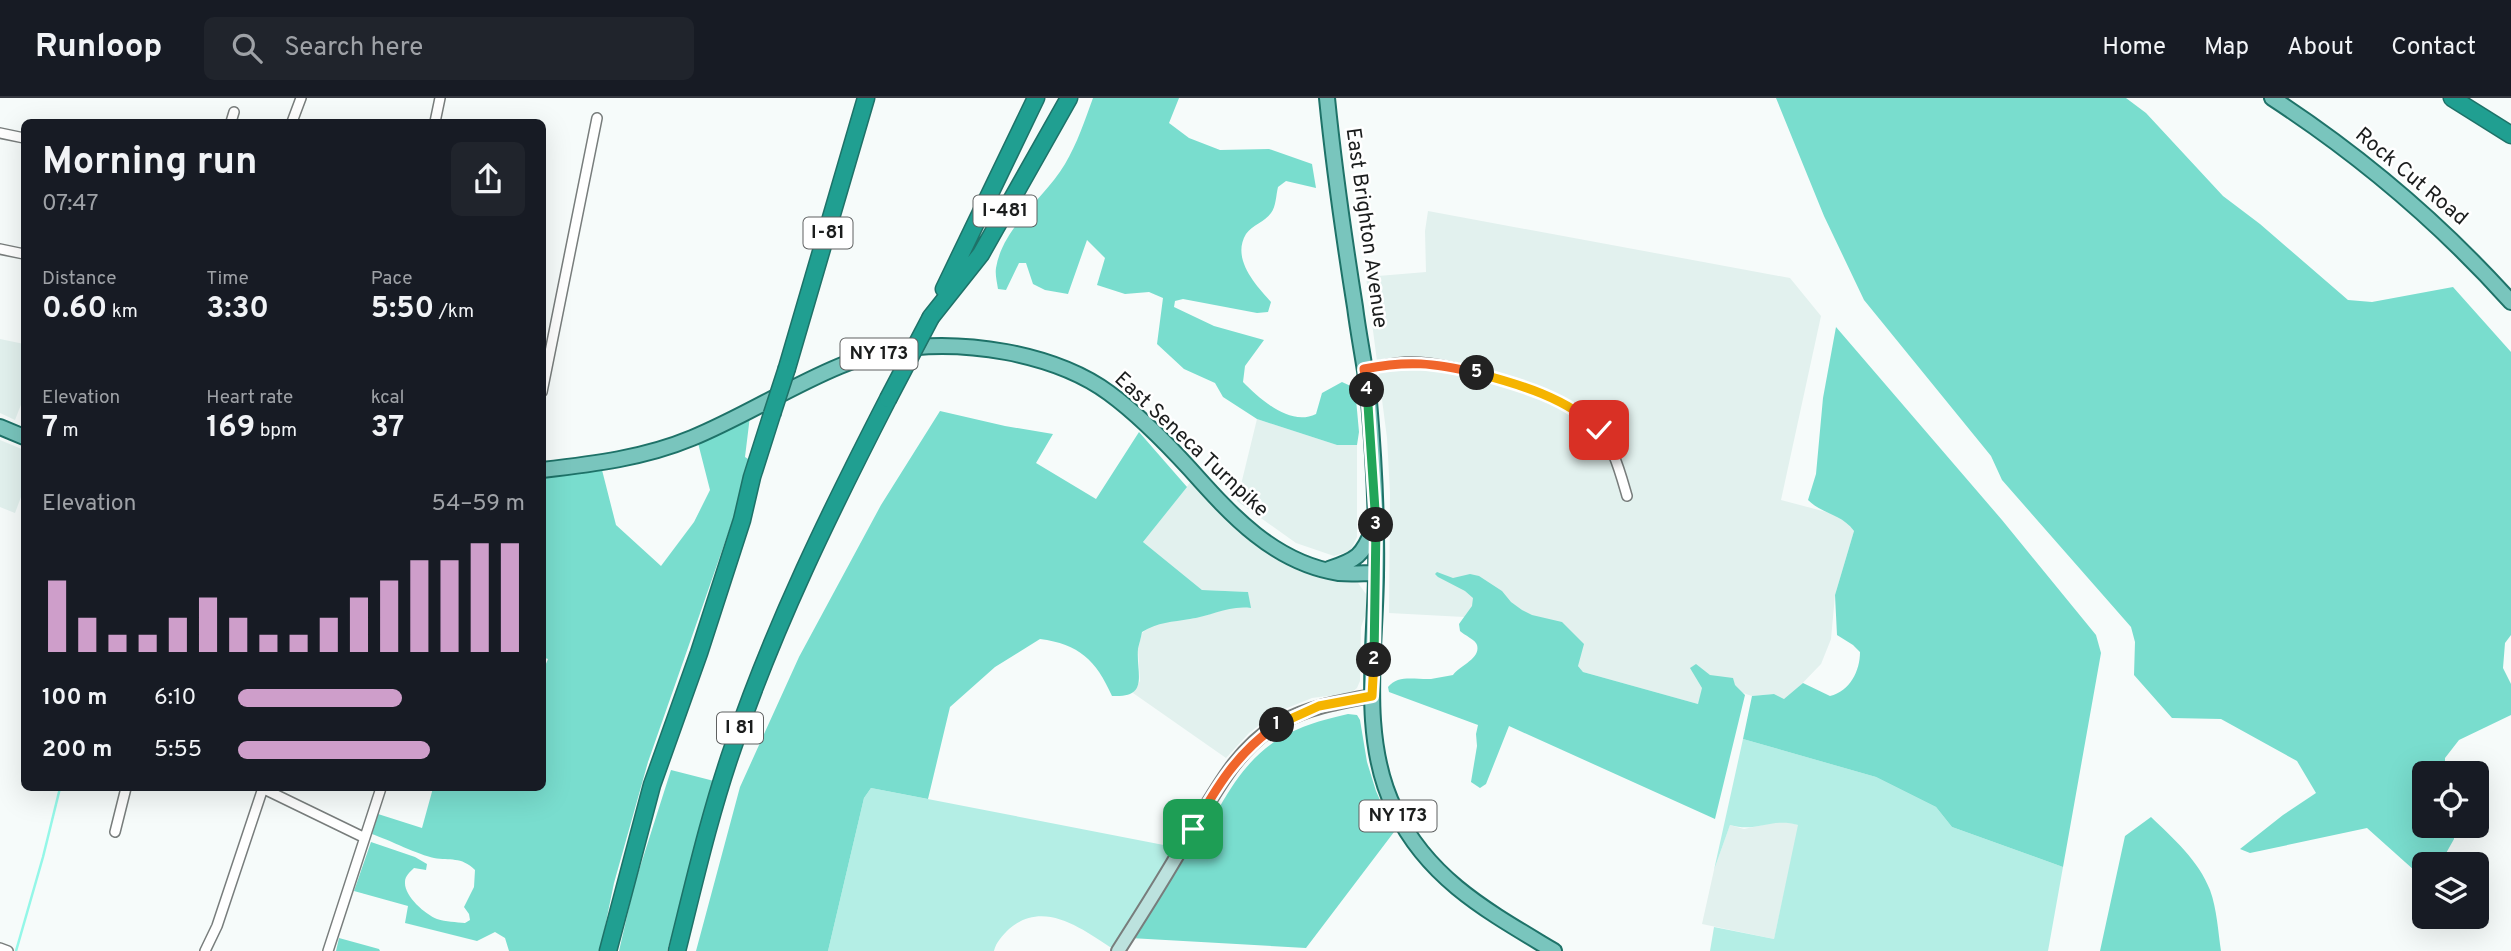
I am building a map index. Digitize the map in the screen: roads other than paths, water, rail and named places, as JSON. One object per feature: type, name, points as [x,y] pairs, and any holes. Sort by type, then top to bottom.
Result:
[{"type":"highway","name":"I 81","points":[[677,951],[712,813],[768,652],[829,514],[931,317],[1035,98]]},
{"type":"highway","name":"I-481","points":[[931,317],[981,254],[1069,98]]},
{"type":"highway","points":[[2455,98],[2511,127]]},
{"type":"highway","points":[[2455,98],[2511,135]]},
{"type":"highway","name":"I-81","points":[[608,951],[652,785],[742,520],[752,477],[788,368],[865,101]]},
{"type":"main road","name":"East Brighton Avenue","points":[[1327,98],[1369,400],[1376,521],[1376,573]]},
{"type":"main road","name":"Rock Cut Road","points":[[2272,98],[2381,175],[2455,241],[2511,302]]},
{"type":"main road","name":"East Seneca Turnpike","points":[[546,470],[647,454],[690,439],[795,386],[857,360],[919,347],[963,346],[1037,360],[1080,375],[1110,393],[1157,437],[1240,523],[1273,548],[1300,561],[1327,569],[1348,573],[1376,573]]},
{"type":"main road","points":[[0,427],[21,436]]},
{"type":"main road","points":[[1327,569],[1359,556],[1366,547],[1376,521]]},
{"type":"main road","name":"NY 173","points":[[1376,573],[1373,728],[1379,766],[1394,808],[1409,836],[1432,866],[1453,886],[1486,910],[1554,951]]},
{"type":"street","points":[[293,119],[301,98]]},
{"type":"street","points":[[436,119],[440,98]]},
{"type":"street","points":[[232,119],[234,112]]},
{"type":"street","points":[[546,372],[597,118]]},
{"type":"street","points":[[0,133],[21,137]]},
{"type":"street","points":[[0,249],[21,253]]},
{"type":"street","points":[[1364,369],[1410,362],[1436,364],[1482,375],[1563,404],[1589,420],[1608,442],[1627,496]]},
{"type":"street","points":[[1118,951],[1228,772],[1253,742],[1279,723],[1298,714],[1319,706],[1372,696]]},
{"type":"street","points":[[115,832],[125,791]]},
{"type":"street","points":[[205,951],[217,926],[261,791]]},
{"type":"street","points":[[268,791],[363,837]]},
{"type":"street","points":[[328,951],[380,791]]},
{"type":"street","points":[[0,948],[8,951]]},
{"type":"waterway","points":[[16,951],[59,791]]}]
